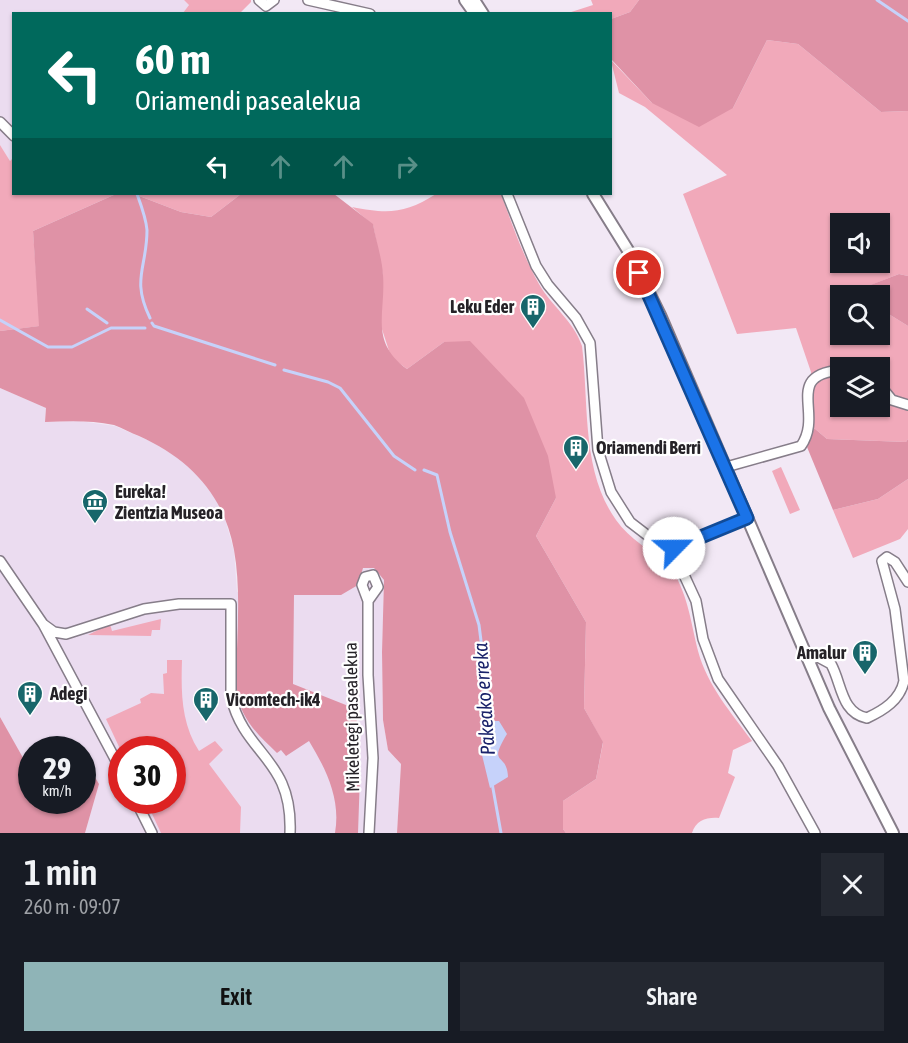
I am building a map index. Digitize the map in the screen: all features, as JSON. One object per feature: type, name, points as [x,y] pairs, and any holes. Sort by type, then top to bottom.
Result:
[{"type":"street","points":[[259,0],[266,6],[274,0]]},
{"type":"street","points":[[308,0],[325,6],[359,12]]},
{"type":"street","points":[[0,122],[12,134]]},
{"type":"street","points":[[507,195],[536,266],[548,285],[576,318],[590,343],[598,450],[610,492],[630,522],[669,552],[690,585],[696,601],[705,647],[718,679],[778,766],[815,833]]},
{"type":"street","points":[[594,195],[629,252]]},
{"type":"street","points":[[602,195],[617,219],[629,252],[726,467],[808,660],[845,741],[893,833]]},
{"type":"street","points":[[726,467],[801,446],[810,428],[807,389],[809,382],[821,372],[830,371]]},
{"type":"street","points":[[890,398],[908,405]]},
{"type":"street","points":[[669,552],[747,518]]},
{"type":"street","points":[[808,660],[818,657],[831,664],[842,696],[859,716],[867,718],[890,704],[901,693],[904,681],[896,609],[882,561],[887,557],[895,562],[908,582]]},
{"type":"street","points":[[0,561],[43,624],[108,746]]},
{"type":"street","name":"Mikeletegi pasealekua","points":[[368,601],[368,675],[373,758],[369,833]]},
{"type":"street","points":[[43,624],[54,632],[66,634],[144,609],[179,604],[231,604],[230,688],[233,708],[239,722],[281,778],[290,812],[290,833]]},
{"type":"street","points":[[142,814],[152,833]]},
{"type":"shaded area","points":[[0,0],[184,0],[189,5],[184,12],[12,12],[12,160],[10,161],[0,145]]},
{"type":"shaded area","points":[[184,0],[251,0],[241,12],[184,12],[189,5]]},
{"type":"shaded area","points":[[591,0],[639,0],[630,12],[612,19],[612,12],[571,12],[593,5]]},
{"type":"shaded area","points":[[639,0],[908,0],[908,111],[881,112],[798,44],[767,40],[733,108],[699,127],[652,103],[612,60],[612,19],[630,12]]},
{"type":"shaded area","points":[[767,40],[798,44],[881,112],[908,111],[908,276],[899,274],[871,285],[830,285],[830,345],[890,345],[890,315],[908,326],[908,439],[906,442],[827,439],[814,428],[811,372],[796,328],[737,334],[683,194],[727,175],[645,107],[619,93],[612,61],[652,103],[733,108]]},
{"type":"shaded area","points":[[0,145],[10,161],[12,159],[12,195],[114,195],[33,231],[40,326],[0,331]]},
{"type":"shaded area","points":[[114,195],[137,195],[181,212],[211,217],[240,195],[335,195],[373,224],[383,275],[383,337],[395,359],[407,369],[444,342],[470,341],[524,398],[548,456],[556,498],[536,536],[586,622],[584,708],[603,742],[596,779],[563,801],[563,829],[566,833],[397,833],[401,764],[388,750],[383,720],[384,580],[374,568],[363,568],[358,585],[341,595],[294,595],[293,684],[356,709],[360,775],[358,833],[335,833],[336,808],[331,785],[309,741],[286,756],[281,750],[277,753],[256,732],[241,708],[236,688],[238,601],[234,550],[222,512],[202,481],[174,456],[139,436],[105,423],[45,422],[46,408],[0,388],[0,331],[39,326],[33,231]]},
{"type":"shaded area","points":[[137,195],[240,195],[211,217],[181,212]]},
{"type":"shaded area","points":[[434,195],[501,195],[533,273],[544,292],[568,321],[582,346],[588,436],[597,480],[605,501],[627,533],[669,565],[684,596],[707,676],[752,741],[733,750],[728,773],[735,777],[719,818],[702,820],[692,833],[566,833],[563,829],[563,801],[596,779],[603,743],[584,708],[586,622],[536,536],[556,498],[444,342],[407,369],[391,357],[380,323],[383,276],[373,225],[352,207],[395,211],[425,201]]},
{"type":"shaded area","points":[[899,274],[908,276],[908,326],[890,315],[890,285],[870,285]]},
{"type":"shaded area","points":[[0,388],[46,408],[45,422],[79,421],[115,426],[152,442],[187,463],[211,489],[224,515],[234,551],[237,592],[363,568],[374,568],[384,580],[383,720],[388,750],[401,764],[397,833],[85,833],[90,814],[96,814],[96,794],[99,784],[96,779],[96,736],[18,736],[18,751],[0,717]]},
{"type":"shaded area","points":[[814,428],[827,439],[906,442],[908,439],[908,479],[878,499],[833,510],[807,447]]},
{"type":"shaded area","points":[[781,467],[800,510],[790,514],[772,471]]},
{"type":"shaded area","points":[[908,479],[908,529],[900,539],[853,558],[833,510],[878,499]]},
{"type":"shaded area","points":[[161,619],[160,630],[152,630],[151,636],[88,635],[110,624],[112,631]]},
{"type":"shaded area","points":[[167,660],[182,660],[182,695],[185,718],[199,751],[215,741],[223,750],[209,764],[241,807],[240,833],[161,833],[152,814],[186,814],[186,736],[114,736],[106,719],[141,703],[140,699],[151,693],[164,694],[163,674],[167,673]]},
{"type":"shaded area","points":[[0,717],[18,749],[18,814],[90,814],[85,833],[0,833]]},
{"type":"shaded area","points":[[96,779],[99,784],[96,794]]},
{"type":"water","points":[[482,721],[499,721],[507,734],[498,755],[505,764],[508,777],[490,788],[482,755]]},
{"type":"waterway","points":[[877,0],[908,21]]},
{"type":"waterway","points":[[137,195],[147,230],[141,283],[144,305],[150,318]]},
{"type":"waterway","points":[[87,309],[107,323]]},
{"type":"waterway","points":[[0,320],[48,347],[72,347],[111,328],[145,328]]},
{"type":"waterway","name":"Pakeako erreka","points":[[152,323],[154,326],[275,365]]},
{"type":"waterway","name":"Pakeako erreka","points":[[284,370],[328,382],[340,388],[394,456],[415,470]]},
{"type":"waterway","name":"Pakeako erreka","points":[[424,470],[437,475],[450,532],[479,625],[487,688],[487,723]]},
{"type":"waterway","name":"Pakeako erreka","points":[[492,783],[501,833]]},
{"type":"place","name":"Leku Eder","points":[[533,330]]},
{"type":"place","name":"Oriamendi Berri","points":[[576,471]]},
{"type":"place","name":"Eureka! Zientzia Museoa","points":[[95,525]]},
{"type":"place","name":"Amalur","points":[[865,676]]},
{"type":"place","name":"Adegi","points":[[30,717]]},
{"type":"place","name":"Vicomtech-ik4","points":[[206,723]]},
{"type":"route","points":[[639,273],[660,315],[747,518],[674,548]]}]
